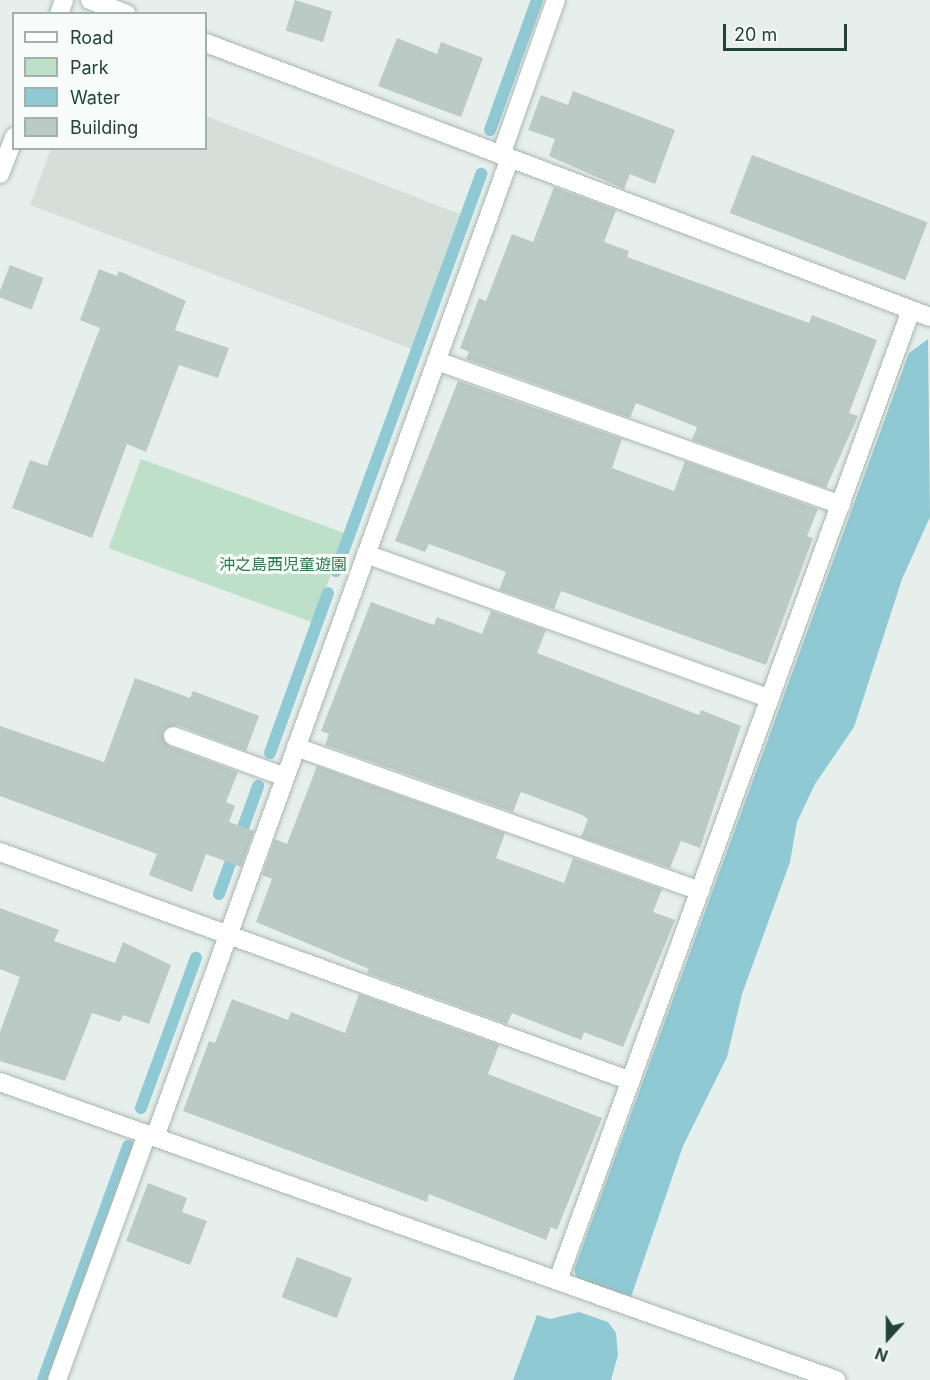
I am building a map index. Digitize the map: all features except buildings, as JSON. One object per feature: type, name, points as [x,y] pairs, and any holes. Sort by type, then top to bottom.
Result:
[{"type":"street","points":[[90,0],[121,12]]},
{"type":"street","points":[[57,1380],[227,938],[437,361],[556,0]]},
{"type":"street","points":[[207,43],[930,317]]},
{"type":"street","points":[[0,174],[12,142]]},
{"type":"street","points":[[558,1280],[911,310]]},
{"type":"street","points":[[437,361],[840,505]]},
{"type":"street","points":[[366,554],[770,699]]},
{"type":"street","points":[[173,736],[285,777]]},
{"type":"street","points":[[296,747],[700,891]]},
{"type":"street","points":[[0,852],[227,938],[632,1081]]},
{"type":"street","points":[[0,1082],[836,1380]]},
{"type":"shaded area","points":[[207,116],[460,214],[412,349],[30,205],[51,150],[207,150]]},
{"type":"green space","name":"沖之島西児童遊園","points":[[141,459],[346,534],[313,623],[109,548]]},
{"type":"water","points":[[928,339],[930,517],[902,579],[854,727],[815,784],[797,822],[790,862],[742,994],[727,1057],[683,1146],[631,1297],[577,1279],[574,1270],[909,353]]},
{"type":"water","points":[[579,1312],[608,1322],[616,1333],[618,1355],[611,1380],[513,1380],[537,1315],[550,1319]]},
{"type":"waterway","points":[[490,130],[537,0]]},
{"type":"waterway","points":[[336,571],[481,174]]},
{"type":"waterway","points":[[270,753],[328,593]]},
{"type":"waterway","points":[[219,894],[258,786]]},
{"type":"waterway","points":[[141,1108],[196,958]]},
{"type":"waterway","points":[[43,1380],[128,1146]]}]
